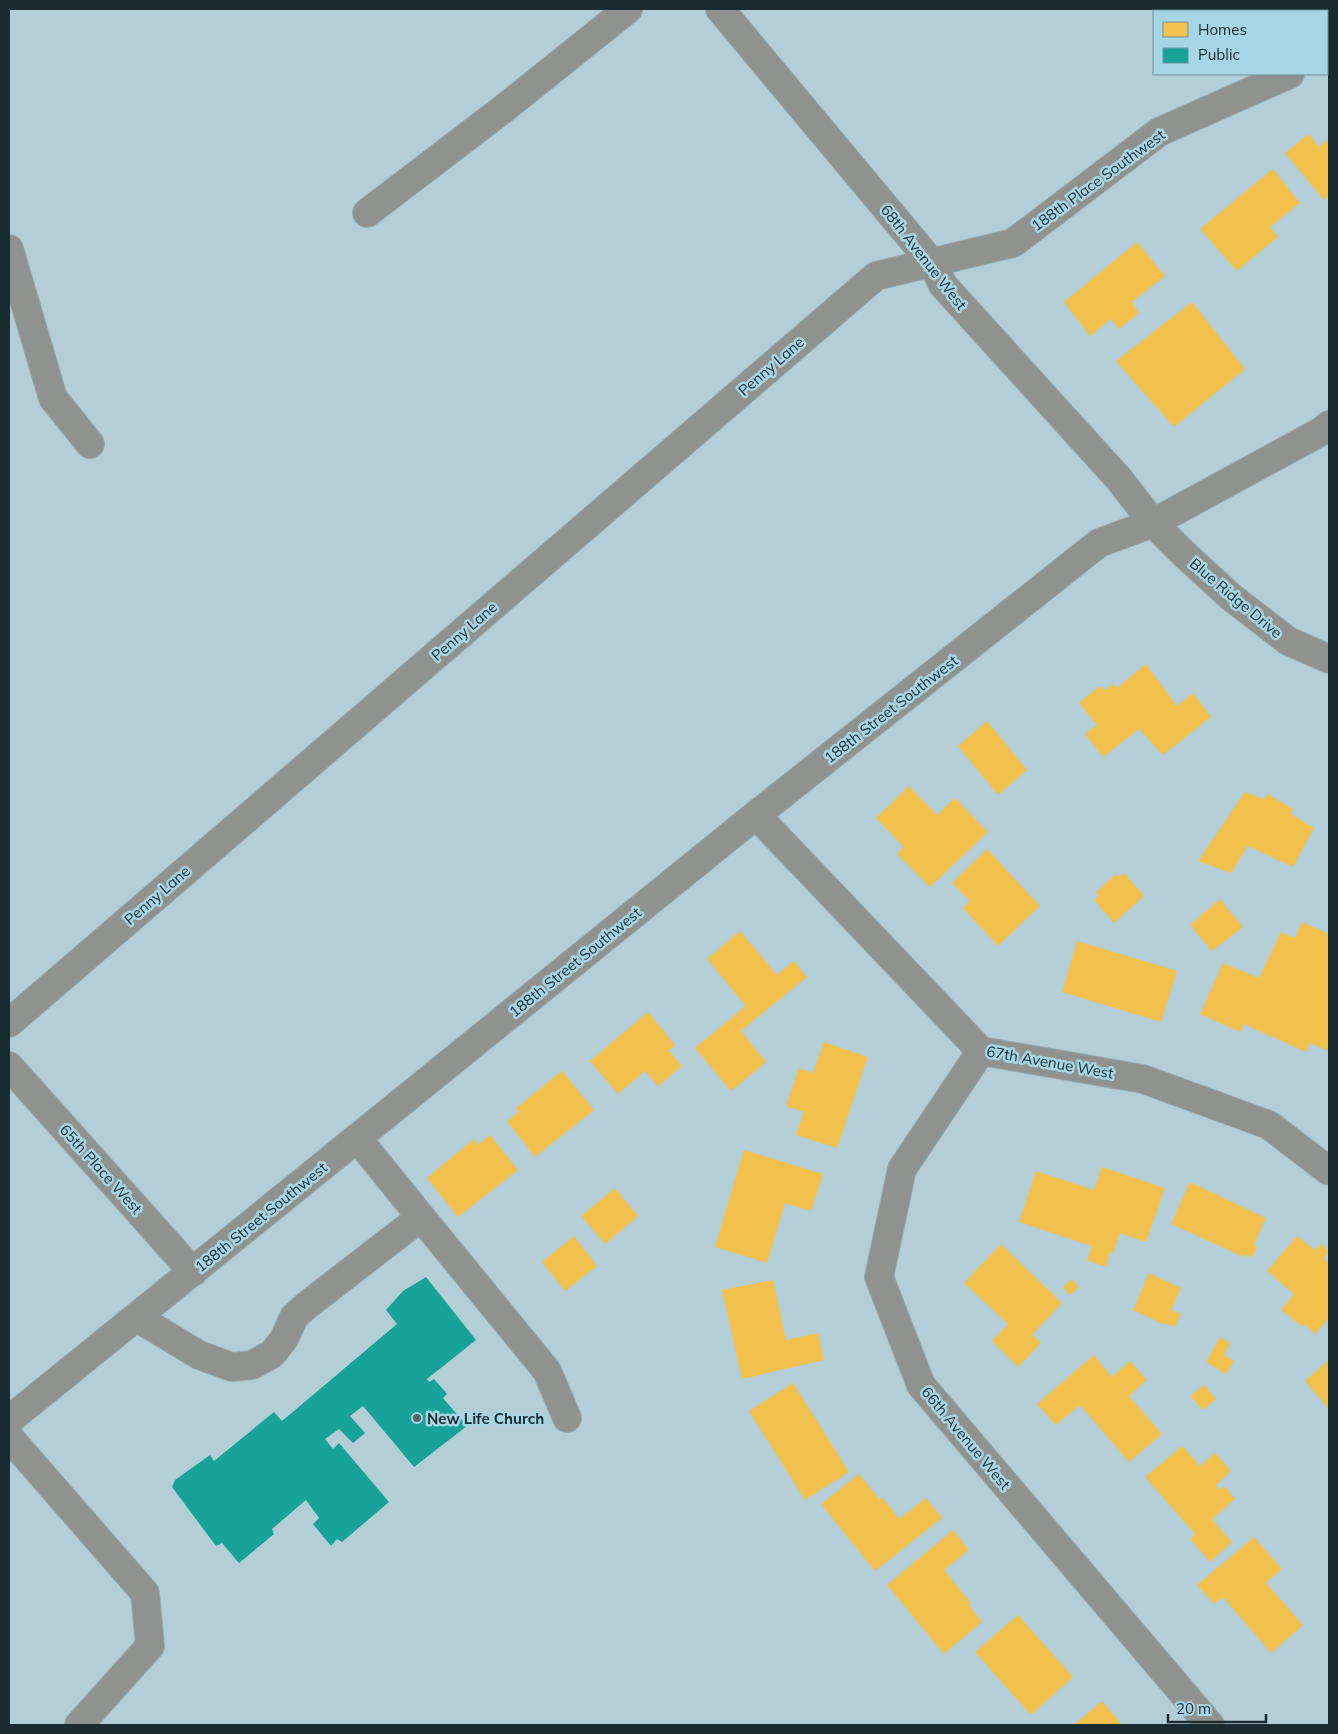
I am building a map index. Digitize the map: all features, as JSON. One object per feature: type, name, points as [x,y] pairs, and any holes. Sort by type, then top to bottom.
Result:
[{"type":"street","points":[[367,213],[502,110],[628,9]]},
{"type":"street","name":"68th Avenue West","points":[[720,9],[932,263],[943,285],[1119,479],[1153,523]]},
{"type":"street","name":"188th Place Southwest","points":[[932,263],[1013,243],[1159,132],[1288,75]]},
{"type":"street","points":[[9,249],[53,398],[90,444]]},
{"type":"street","name":"Penny Lane","points":[[9,1023],[876,276],[932,263]]},
{"type":"street","name":"188th Street Southwest","points":[[9,1420],[756,816],[1099,543],[1153,523],[1322,431],[1329,425]]},
{"type":"street","name":"Blue Ridge Drive","points":[[1153,523],[1182,553],[1231,597],[1288,641],[1329,659]]},
{"type":"street","name":"67th Avenue West","points":[[756,816],[981,1052],[1143,1080],[1269,1124],[1329,1170]]},
{"type":"street","name":"66th Avenue West","points":[[981,1052],[902,1169],[879,1277],[921,1385],[1210,1725]]},
{"type":"street","name":"65th Place West","points":[[9,1066],[193,1272]]},
{"type":"street","points":[[357,1138],[547,1371],[567,1418]]},
{"type":"street","points":[[136,1317],[199,1355],[232,1367],[252,1365],[272,1354],[284,1339],[294,1317],[306,1306],[420,1217]]},
{"type":"street","points":[[9,1437],[145,1593],[150,1646],[79,1725]]},
{"type":"building: Homes","points":[[1309,134],[1319,147],[1329,139],[1329,196],[1324,200],[1285,153]]},
{"type":"building: Homes","points":[[1273,169],[1300,203],[1270,227],[1278,237],[1237,271],[1200,229]]},
{"type":"building: Homes","points":[[1137,242],[1165,276],[1132,302],[1139,313],[1119,329],[1111,319],[1090,336],[1064,302]]},
{"type":"building: Homes","points":[[1192,302],[1245,369],[1174,427],[1116,361]]},
{"type":"building: Homes","points":[[1146,664],[1177,706],[1193,693],[1211,717],[1163,755],[1139,729],[1103,757],[1085,734],[1097,725],[1079,703],[1100,686],[1105,690],[1113,684],[1117,688]]},
{"type":"building: Homes","points":[[987,721],[1027,770],[998,795],[958,746]]},
{"type":"building: Homes","points":[[909,786],[937,815],[955,798],[988,832],[930,887],[897,854],[904,847],[876,818]]},
{"type":"building: Homes","points":[[1245,792],[1263,799],[1268,794],[1293,809],[1291,814],[1314,828],[1293,867],[1248,846],[1231,873],[1198,861]]},
{"type":"building: Homes","points":[[987,849],[1040,906],[998,946],[963,908],[970,901],[952,883]]},
{"type":"building: Homes","points":[[1124,873],[1144,896],[1114,923],[1094,900],[1099,895],[1096,892],[1116,874],[1118,877]]},
{"type":"building: Homes","points":[[1220,899],[1243,927],[1212,951],[1190,925]]},
{"type":"building: Homes","points":[[1302,922],[1329,934],[1329,1051],[1310,1043],[1306,1052],[1244,1024],[1240,1032],[1200,1014],[1223,963],[1259,978],[1281,932],[1295,938]]},
{"type":"building: Homes","points":[[740,931],[777,975],[794,961],[807,977],[741,1031],[766,1062],[731,1091],[695,1048],[746,1006],[707,959]]},
{"type":"building: Homes","points":[[1077,941],[1177,971],[1161,1022],[1062,992]]},
{"type":"building: Homes","points":[[648,1012],[675,1045],[669,1051],[682,1066],[658,1086],[645,1071],[618,1094],[590,1061]]},
{"type":"building: Homes","points":[[824,1042],[868,1057],[837,1148],[796,1135],[804,1112],[786,1106],[799,1068],[813,1073]]},
{"type":"building: Homes","points":[[562,1071],[594,1110],[535,1157],[507,1121],[519,1112],[516,1108]]},
{"type":"building: Homes","points":[[490,1135],[518,1170],[458,1217],[427,1178],[474,1139],[478,1145]]},
{"type":"building: Homes","points":[[744,1150],[823,1174],[811,1211],[785,1203],[767,1263],[715,1247]]},
{"type":"building: Homes","points":[[1102,1167],[1165,1188],[1146,1242],[1120,1233],[1113,1253],[1110,1252],[1106,1267],[1087,1260],[1092,1246],[1019,1222],[1036,1171],[1094,1190]]},
{"type":"building: Homes","points":[[1190,1182],[1266,1218],[1254,1245],[1257,1247],[1252,1257],[1245,1254],[1244,1257],[1171,1224]]},
{"type":"building: Homes","points":[[615,1188],[638,1216],[605,1244],[581,1216]]},
{"type":"building: Homes","points":[[574,1236],[597,1266],[565,1291],[542,1262]]},
{"type":"building: Homes","points":[[1297,1236],[1315,1250],[1321,1244],[1329,1251],[1324,1258],[1329,1263],[1329,1318],[1315,1334],[1304,1324],[1302,1326],[1281,1310],[1294,1294],[1267,1271]]},
{"type":"building: Homes","points":[[1001,1244],[1062,1303],[1032,1335],[1041,1343],[1018,1367],[992,1341],[1008,1324],[964,1283]]},
{"type":"building: Homes","points":[[1149,1273],[1181,1288],[1171,1310],[1181,1314],[1175,1327],[1165,1323],[1165,1325],[1133,1310]]},
{"type":"building: Homes","points":[[1072,1279],[1079,1288],[1070,1295],[1063,1287]]},
{"type":"building: Homes","points":[[773,1280],[786,1340],[818,1333],[824,1360],[742,1379],[722,1290]]},
{"type":"building: Homes","points":[[1220,1337],[1230,1343],[1224,1355],[1234,1361],[1226,1374],[1206,1362]]},
{"type":"building: Homes","points":[[1094,1355],[1112,1377],[1130,1361],[1147,1380],[1129,1396],[1162,1434],[1129,1462],[1080,1405],[1056,1425],[1037,1404]]},
{"type":"building: Homes","points":[[1329,1360],[1329,1407],[1328,1408],[1305,1381]]},
{"type":"building: Homes","points":[[793,1383],[849,1472],[805,1500],[749,1411]]},
{"type":"building: Homes","points":[[1204,1385],[1216,1399],[1203,1410],[1190,1396]]},
{"type":"building: Homes","points":[[1182,1446],[1200,1466],[1215,1453],[1231,1471],[1216,1485],[1220,1490],[1224,1486],[1235,1499],[1212,1519],[1232,1542],[1210,1562],[1190,1539],[1195,1534],[1145,1477]]},
{"type":"building: Homes","points":[[859,1474],[880,1500],[883,1498],[899,1519],[926,1498],[942,1518],[875,1571],[821,1504]]},
{"type":"building: Homes","points":[[953,1530],[969,1550],[944,1570],[971,1603],[969,1605],[982,1622],[944,1654],[887,1585]]},
{"type":"building: Homes","points":[[1254,1537],[1282,1569],[1266,1583],[1303,1625],[1271,1653],[1223,1597],[1214,1604],[1197,1585]]},
{"type":"building: Homes","points":[[1018,1615],[1073,1677],[1031,1715],[975,1652]]},
{"type":"building: Homes","points":[[1102,1701],[1122,1725],[1074,1725]]},
{"type":"building: Public","name":"New Life Church","points":[[426,1277],[476,1340],[427,1379],[429,1382],[434,1379],[447,1394],[443,1398],[467,1426],[414,1467],[363,1406],[350,1416],[365,1433],[353,1443],[339,1429],[325,1439],[333,1449],[339,1443],[389,1502],[342,1542],[337,1539],[331,1546],[313,1524],[319,1518],[306,1500],[272,1529],[274,1534],[239,1563],[222,1543],[216,1546],[172,1487],[175,1480],[210,1455],[214,1461],[274,1412],[282,1421],[397,1324],[386,1310],[403,1291]]},
{"type":"place","name":"New Life Church","points":[[417,1418]]}]
